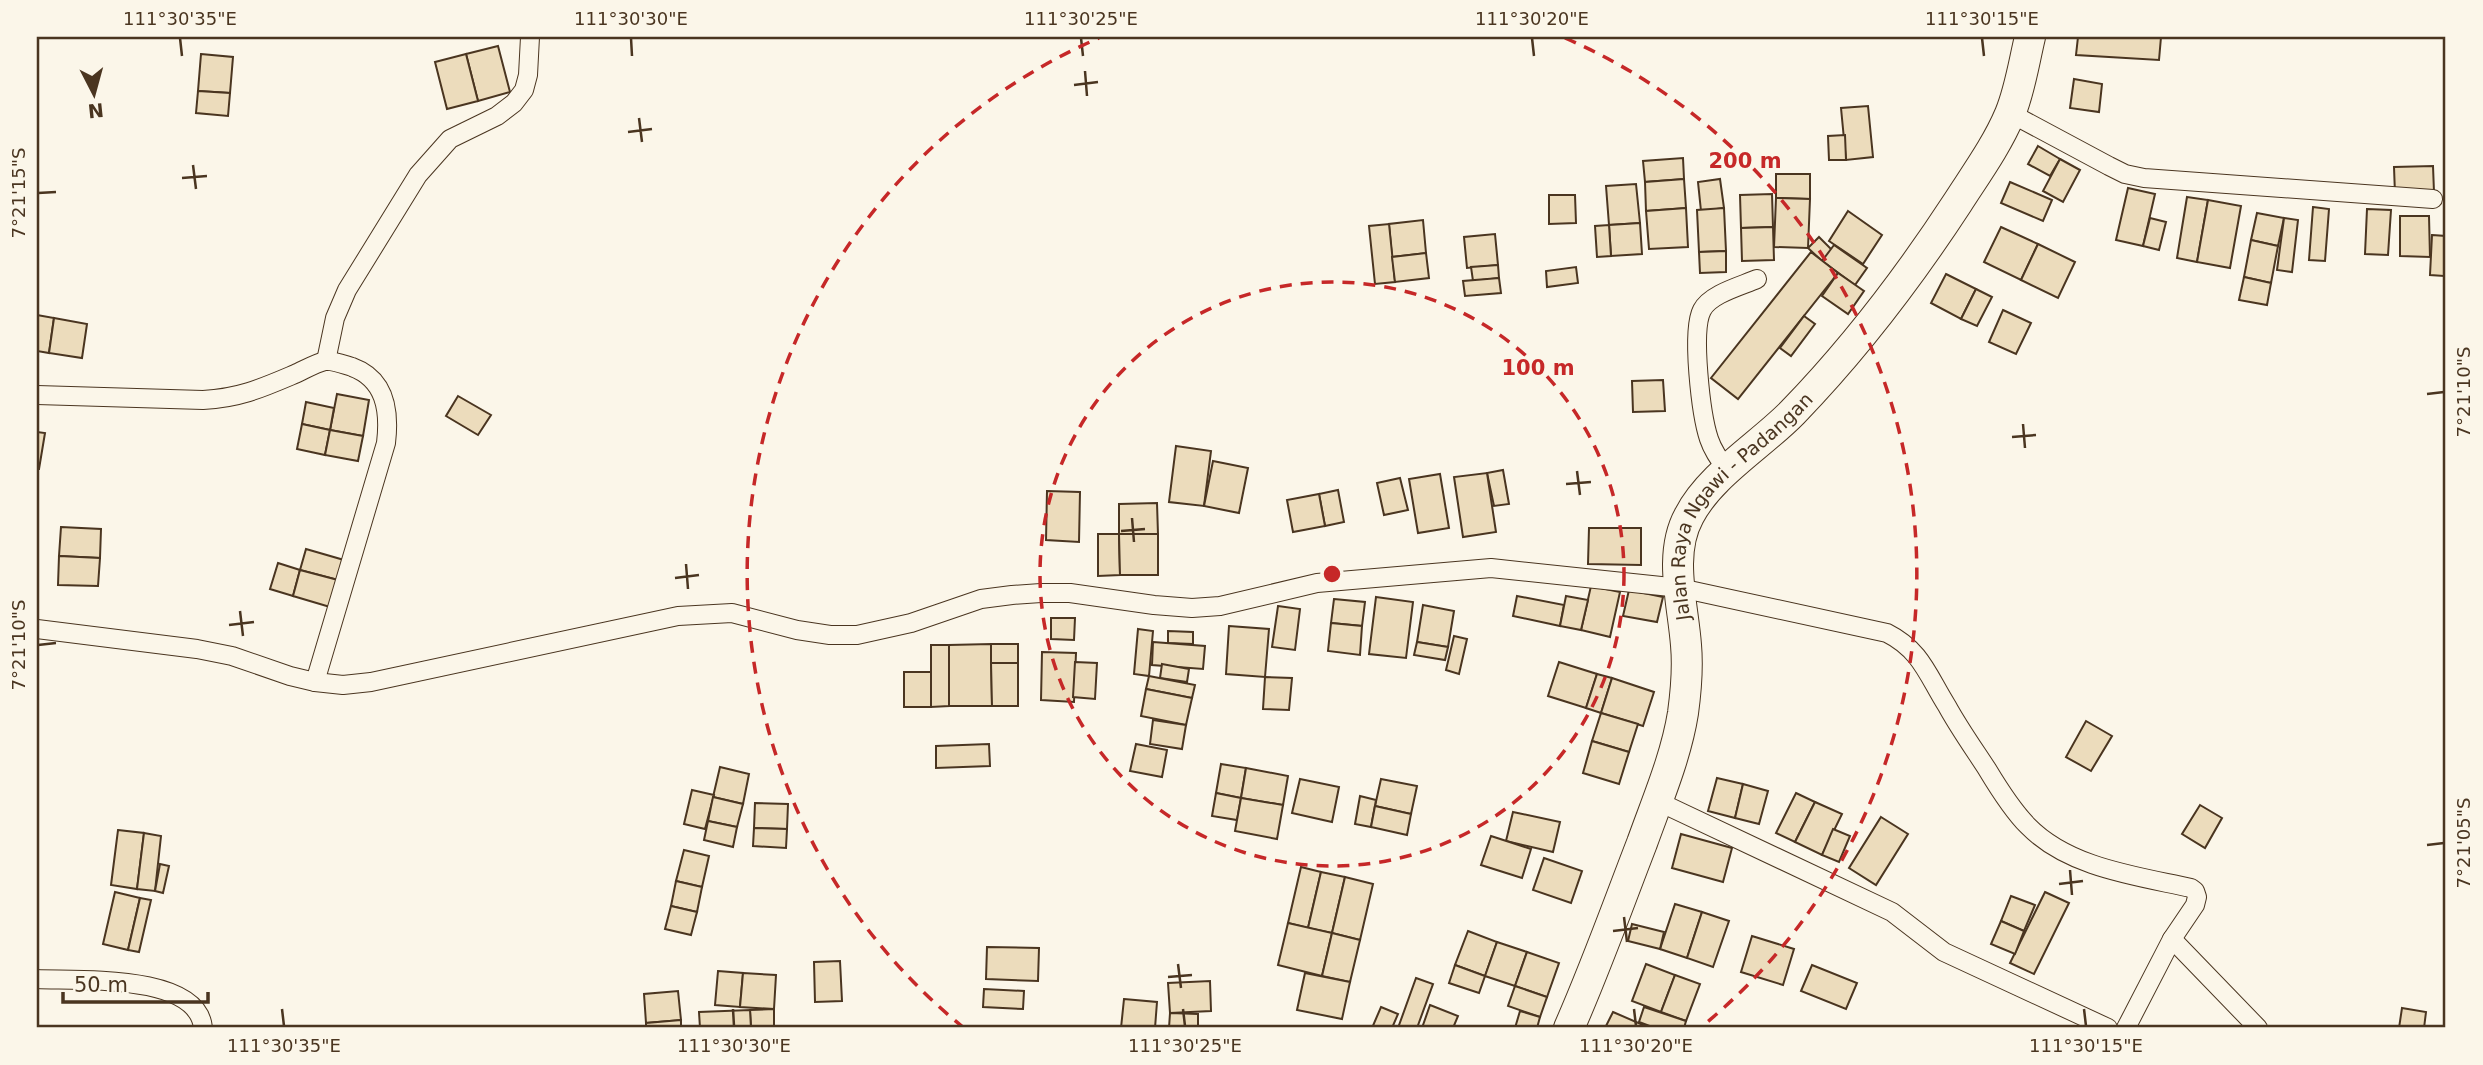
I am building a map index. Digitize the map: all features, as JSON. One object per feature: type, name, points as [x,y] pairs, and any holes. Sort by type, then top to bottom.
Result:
[{"type":"highway","name":"Jalan Raya Ngawi - Padangan","points":[[1569,1028],[1592,977],[1678,736],[1686,682],[1679,554],[1688,517],[1711,486],[1787,418],[1851,349],[1906,278],[1989,155],[2011,113],[2030,37]]},
{"type":"street","points":[[326,361],[335,318],[347,290],[418,175],[450,139],[497,116],[514,103],[524,90],[528,75],[530,37]]},
{"type":"street","points":[[2011,113],[2125,174],[2144,178],[2433,199]]},
{"type":"street","points":[[1728,471],[1716,455],[1704,417],[1697,326],[1702,309],[1715,298],[1757,279]]},
{"type":"street","points":[[37,395],[225,399],[241,396],[326,361],[363,371],[377,382],[388,425],[386,443],[314,682]]},
{"type":"street","points":[[37,629],[197,649],[232,656],[314,682],[343,685],[371,682],[678,616],[705,613],[732,613],[797,630],[830,635],[857,635],[911,623],[981,599],[1012,595],[1070,593],[1154,606],[1192,608],[1220,606],[1317,583],[1472,568],[1509,569],[1680,588],[1887,633],[1902,641],[1922,661],[1947,707],[2004,796],[2028,827],[2054,846],[2088,862],[2196,891],[2195,905],[2172,939],[2126,1028]]},
{"type":"street","points":[[1657,801],[1892,912],[1944,952],[2108,1028]]},
{"type":"street","points":[[2172,939],[2258,1028]]},
{"type":"street","points":[[37,979],[124,981],[178,996],[194,1005],[202,1018],[203,1028]]},
{"type":"building","points":[[2078,37],[2161,37],[2159,60],[2076,55]]},
{"type":"building","points":[[498,46],[510,92],[478,101],[466,54]]},
{"type":"building","points":[[201,54],[233,57],[230,93],[198,91]]},
{"type":"building","points":[[466,54],[478,101],[447,109],[435,62]]},
{"type":"building","points":[[2074,79],[2102,84],[2099,112],[2070,108]]},
{"type":"building","points":[[198,91],[230,93],[228,116],[196,113]]},
{"type":"building","points":[[1868,106],[1873,157],[1846,160],[1841,108]]},
{"type":"building","points":[[1845,135],[1846,160],[1829,160],[1828,136]]},
{"type":"building","points":[[2038,146],[2060,159],[2050,176],[2028,164]]},
{"type":"building","points":[[1683,158],[1684,179],[1645,182],[1643,161]]},
{"type":"building","points":[[2060,159],[2080,170],[2063,202],[2043,191]]},
{"type":"building","points":[[2433,166],[2434,192],[2395,194],[2394,167]]},
{"type":"building","points":[[1776,174],[1810,174],[1810,199],[1776,198]]},
{"type":"building","points":[[1684,179],[1686,208],[1646,211],[1645,182]]},
{"type":"building","points":[[1720,179],[1724,208],[1701,211],[1698,182]]},
{"type":"building","points":[[2010,182],[2052,200],[2043,221],[2001,203]]},
{"type":"building","points":[[1636,184],[1640,223],[1609,225],[1606,186]]},
{"type":"building","points":[[2128,188],[2155,194],[2143,246],[2116,240]]},
{"type":"building","points":[[1772,194],[1773,227],[1741,228],[1740,195]]},
{"type":"building","points":[[1549,195],[1575,195],[1576,223],[1549,224]]},
{"type":"building","points":[[2187,197],[2208,200],[2197,262],[2177,258]]},
{"type":"building","points":[[1776,198],[1810,199],[1808,248],[1774,247]]},
{"type":"building","points":[[2208,200],[2241,206],[2230,268],[2197,262]]},
{"type":"building","points":[[2313,207],[2329,209],[2325,261],[2309,260]]},
{"type":"building","points":[[1686,208],[1688,247],[1649,249],[1646,211]]},
{"type":"building","points":[[1724,208],[1726,251],[1699,252],[1697,210]]},
{"type":"building","points":[[2367,209],[2391,210],[2388,255],[2365,254]]},
{"type":"building","points":[[1848,211],[1882,235],[1863,264],[1829,241]]},
{"type":"building","points":[[2257,213],[2284,218],[2278,246],[2251,240]]},
{"type":"building","points":[[2400,216],[2429,216],[2430,257],[2400,256]]},
{"type":"building","points":[[2150,218],[2166,222],[2159,250],[2143,246]]},
{"type":"building","points":[[2284,218],[2298,220],[2292,272],[2277,270]]},
{"type":"building","points":[[1423,220],[1426,253],[1392,257],[1389,224]]},
{"type":"building","points":[[1640,223],[1642,254],[1611,256],[1609,225]]},
{"type":"building","points":[[1389,224],[1395,282],[1375,284],[1369,226]]},
{"type":"building","points":[[1609,225],[1611,256],[1597,257],[1595,226]]},
{"type":"building","points":[[1773,227],[1774,260],[1742,261],[1741,228]]},
{"type":"building","points":[[2001,227],[2038,244],[2021,280],[1984,262]]},
{"type":"building","points":[[1495,234],[1498,265],[1467,268],[1464,237]]},
{"type":"building","points":[[2432,235],[2446,236],[2444,276],[2430,275]]},
{"type":"building","points":[[1819,237],[1832,250],[1822,261],[1808,248]]},
{"type":"building","points":[[2251,240],[2278,246],[2271,283],[2244,277]]},
{"type":"building","points":[[2038,244],[2075,262],[2058,298],[2021,280]]},
{"type":"building","points":[[1834,245],[1867,268],[1855,285],[1822,261]]},
{"type":"building","points":[[1726,251],[1726,272],[1700,273],[1699,252]]},
{"type":"building","points":[[1811,252],[1838,273],[1738,399],[1711,378]]},
{"type":"building","points":[[1426,253],[1429,278],[1395,282],[1392,257]]},
{"type":"building","points":[[1498,265],[1499,278],[1473,281],[1471,267]]},
{"type":"building","points":[[1576,267],[1578,283],[1547,287],[1546,271]]},
{"type":"building","points":[[1838,273],[1864,291],[1848,314],[1822,296]]},
{"type":"building","points":[[1946,274],[1976,289],[1961,319],[1931,303]]},
{"type":"building","points":[[2244,277],[2271,283],[2267,305],[2239,300]]},
{"type":"building","points":[[1499,278],[1501,293],[1465,296],[1463,281]]},
{"type":"building","points":[[1976,289],[1992,297],[1977,326],[1961,319]]},
{"type":"building","points":[[2003,310],[2031,323],[2016,354],[1989,342]]},
{"type":"building","points":[[37,315],[54,318],[49,353],[37,351]]},
{"type":"building","points":[[1804,316],[1815,324],[1791,356],[1780,348]]},
{"type":"building","points":[[54,318],[87,324],[82,358],[49,353]]},
{"type":"building","points":[[1663,380],[1665,411],[1633,412],[1632,381]]},
{"type":"building","points":[[337,394],[369,400],[363,436],[330,430]]},
{"type":"building","points":[[458,396],[491,415],[478,435],[446,416]]},
{"type":"building","points":[[306,402],[334,408],[330,430],[302,424]]},
{"type":"building","points":[[302,424],[330,430],[325,455],[297,449]]},
{"type":"building","points":[[330,430],[363,436],[358,461],[325,455]]},
{"type":"building","points":[[37,432],[45,433],[39,469],[37,469]]},
{"type":"building","points":[[1176,446],[1211,451],[1204,506],[1169,502]]},
{"type":"building","points":[[1213,461],[1248,468],[1239,513],[1204,506]]},
{"type":"building","points":[[1503,470],[1509,504],[1494,506],[1487,473]]},
{"type":"building","points":[[1487,473],[1496,532],[1463,537],[1454,477]]},
{"type":"building","points":[[1440,474],[1449,528],[1418,533],[1409,479]]},
{"type":"building","points":[[1400,478],[1408,510],[1384,515],[1377,483]]},
{"type":"building","points":[[1338,490],[1344,522],[1325,526],[1319,494]]},
{"type":"building","points":[[1047,491],[1080,492],[1079,542],[1046,540]]},
{"type":"building","points":[[1319,494],[1325,526],[1293,532],[1287,500]]},
{"type":"building","points":[[1157,503],[1158,534],[1119,534],[1119,504]]},
{"type":"building","points":[[61,527],[101,529],[100,558],[59,556]]},
{"type":"building","points":[[1589,528],[1641,528],[1641,565],[1588,564]]},
{"type":"building","points":[[1098,534],[1119,534],[1120,575],[1098,576]]},
{"type":"building","points":[[1119,534],[1158,534],[1158,575],[1120,575]]},
{"type":"building","points":[[306,549],[344,560],[338,580],[300,570]]},
{"type":"building","points":[[59,556],[100,558],[98,586],[58,585]]},
{"type":"building","points":[[278,563],[300,570],[293,596],[270,589]]},
{"type":"building","points":[[300,570],[338,580],[330,607],[293,596]]},
{"type":"building","points":[[1591,586],[1620,592],[1610,637],[1581,630]]},
{"type":"building","points":[[1629,590],[1663,597],[1657,622],[1623,616]]},
{"type":"building","points":[[1517,596],[1564,605],[1560,626],[1513,616]]},
{"type":"building","points":[[1566,596],[1588,600],[1581,630],[1560,626]]},
{"type":"building","points":[[1376,597],[1413,602],[1406,658],[1369,654]]},
{"type":"building","points":[[1334,599],[1365,602],[1362,626],[1331,623]]},
{"type":"building","points":[[1423,605],[1454,611],[1448,647],[1417,642]]},
{"type":"building","points":[[1278,606],[1300,609],[1295,650],[1272,647]]},
{"type":"building","points":[[1051,618],[1075,618],[1074,640],[1051,639]]},
{"type":"building","points":[[1331,623],[1362,626],[1360,655],[1328,651]]},
{"type":"building","points":[[1229,626],[1269,629],[1265,677],[1226,674]]},
{"type":"building","points":[[1138,629],[1153,631],[1149,676],[1134,674]]},
{"type":"building","points":[[1168,631],[1193,632],[1193,644],[1168,643]]},
{"type":"building","points":[[1454,636],[1467,639],[1459,674],[1446,670]]},
{"type":"building","points":[[1153,642],[1205,646],[1203,669],[1152,665]]},
{"type":"building","points":[[1417,642],[1448,647],[1445,660],[1414,655]]},
{"type":"building","points":[[991,644],[992,706],[949,706],[949,645]]},
{"type":"building","points":[[991,644],[1018,644],[1018,663],[991,663]]},
{"type":"building","points":[[931,645],[949,645],[949,706],[931,707]]},
{"type":"building","points":[[1042,652],[1076,653],[1074,702],[1041,700]]},
{"type":"building","points":[[1075,662],[1097,663],[1095,699],[1073,697]]},
{"type":"building","points":[[1559,662],[1597,674],[1586,708],[1548,696]]},
{"type":"building","points":[[991,663],[1018,663],[1018,706],[992,706]]},
{"type":"building","points":[[1162,664],[1189,669],[1187,682],[1160,678]]},
{"type":"building","points":[[904,672],[931,672],[931,707],[904,707]]},
{"type":"building","points":[[1597,674],[1612,678],[1601,713],[1586,708]]},
{"type":"building","points":[[1149,676],[1195,685],[1192,698],[1146,689]]},
{"type":"building","points":[[1265,677],[1292,678],[1289,710],[1263,709]]},
{"type":"building","points":[[1612,678],[1654,692],[1643,726],[1601,713]]},
{"type":"building","points":[[1146,689],[1192,698],[1186,725],[1141,716]]},
{"type":"building","points":[[1601,713],[1638,724],[1629,752],[1592,741]]},
{"type":"building","points":[[1153,720],[1186,725],[1182,749],[1150,744]]},
{"type":"building","points":[[2086,721],[2112,736],[2091,771],[2066,757]]},
{"type":"building","points":[[1592,741],[1629,752],[1619,784],[1583,773]]},
{"type":"building","points":[[989,744],[990,766],[936,768],[936,746]]},
{"type":"building","points":[[1136,744],[1167,750],[1162,777],[1130,771]]},
{"type":"building","points":[[1221,764],[1246,768],[1241,798],[1216,793]]},
{"type":"building","points":[[720,767],[749,774],[743,804],[713,797]]},
{"type":"building","points":[[1246,768],[1288,776],[1283,805],[1241,798]]},
{"type":"building","points":[[1717,778],[1743,784],[1735,818],[1708,811]]},
{"type":"building","points":[[1300,779],[1339,787],[1332,822],[1292,813]]},
{"type":"building","points":[[1381,779],[1417,786],[1411,814],[1375,806]]},
{"type":"building","points":[[1743,784],[1768,791],[1759,824],[1735,818]]},
{"type":"building","points":[[692,790],[714,795],[705,829],[684,824]]},
{"type":"building","points":[[1216,793],[1241,798],[1237,820],[1212,816]]},
{"type":"building","points":[[1796,793],[1815,802],[1795,842],[1776,833]]},
{"type":"building","points":[[1360,796],[1376,800],[1371,827],[1355,824]]},
{"type":"building","points":[[713,797],[743,804],[737,827],[708,821]]},
{"type":"building","points":[[1241,798],[1283,805],[1277,839],[1235,831]]},
{"type":"building","points":[[1815,802],[1842,814],[1822,855],[1795,842]]},
{"type":"building","points":[[755,803],[788,804],[787,829],[754,828]]},
{"type":"building","points":[[2200,805],[2222,818],[2205,848],[2182,834]]},
{"type":"building","points":[[1375,806],[1411,814],[1407,835],[1371,827]]},
{"type":"building","points":[[1513,812],[1560,822],[1553,852],[1506,841]]},
{"type":"building","points":[[1881,817],[1908,834],[1876,885],[1849,868]]},
{"type":"building","points":[[708,821],[737,827],[733,847],[704,840]]},
{"type":"building","points":[[754,828],[787,829],[786,848],[753,846]]},
{"type":"building","points":[[1833,829],[1850,836],[1839,862],[1822,855]]},
{"type":"building","points":[[118,830],[144,833],[137,889],[111,885]]},
{"type":"building","points":[[144,833],[161,836],[155,891],[137,889]]},
{"type":"building","points":[[1681,834],[1732,848],[1723,882],[1672,868]]},
{"type":"building","points":[[1491,836],[1531,849],[1522,878],[1481,865]]},
{"type":"building","points":[[684,850],[709,856],[702,887],[676,881]]},
{"type":"building","points":[[1544,858],[1582,871],[1571,903],[1533,890]]},
{"type":"building","points":[[160,864],[169,866],[163,893],[155,891]]},
{"type":"building","points":[[1301,867],[1321,872],[1308,928],[1288,923]]},
{"type":"building","points":[[1321,872],[1345,877],[1332,933],[1308,928]]},
{"type":"building","points":[[1345,877],[1373,884],[1360,940],[1332,933]]},
{"type":"building","points":[[676,881],[702,887],[697,912],[671,906]]},
{"type":"building","points":[[115,892],[140,898],[128,950],[103,944]]},
{"type":"building","points":[[2045,892],[2069,903],[2034,974],[2010,963]]},
{"type":"building","points":[[2011,896],[2035,905],[2024,931],[2001,921]]},
{"type":"building","points":[[140,898],[151,900],[139,952],[128,950]]},
{"type":"building","points":[[1675,904],[1702,912],[1687,958],[1660,949]]},
{"type":"building","points":[[671,906],[697,912],[691,935],[665,929]]},
{"type":"building","points":[[1702,912],[1729,921],[1713,967],[1687,958]]},
{"type":"building","points":[[2001,921],[2024,931],[2015,954],[1991,944]]},
{"type":"building","points":[[1288,923],[1332,933],[1322,976],[1278,965]]},
{"type":"building","points":[[1632,924],[1664,932],[1660,949],[1628,941]]},
{"type":"building","points":[[1468,931],[1497,942],[1485,976],[1455,965]]},
{"type":"building","points":[[1332,933],[1360,940],[1350,982],[1322,976]]},
{"type":"building","points":[[1752,936],[1794,949],[1783,985],[1741,972]]},
{"type":"building","points":[[1497,942],[1527,952],[1515,986],[1485,976]]},
{"type":"building","points":[[987,947],[1039,948],[1038,981],[986,979]]},
{"type":"building","points":[[1527,952],[1559,963],[1547,997],[1515,986]]},
{"type":"building","points":[[840,961],[842,1001],[815,1002],[814,962]]},
{"type":"building","points":[[1646,964],[1675,975],[1661,1012],[1632,1001]]},
{"type":"building","points":[[1455,965],[1485,976],[1479,993],[1449,983]]},
{"type":"building","points":[[1812,965],[1857,983],[1846,1009],[1801,991]]},
{"type":"building","points":[[718,971],[743,973],[740,1007],[715,1005]]},
{"type":"building","points":[[743,973],[776,975],[774,1009],[740,1007]]},
{"type":"building","points":[[1305,973],[1350,982],[1342,1019],[1297,1010]]},
{"type":"building","points":[[1675,975],[1700,984],[1686,1021],[1661,1012]]},
{"type":"building","points":[[1416,978],[1433,984],[1417,1028],[1398,1028]]},
{"type":"building","points":[[1210,981],[1211,1011],[1170,1013],[1168,983]]},
{"type":"building","points":[[1515,986],[1547,997],[1540,1017],[1508,1006]]},
{"type":"building","points":[[984,989],[1024,991],[1023,1009],[983,1007]]},
{"type":"building","points":[[678,991],[681,1020],[646,1023],[644,994]]},
{"type":"building","points":[[1124,999],[1157,1002],[1155,1028],[1121,1028]]},
{"type":"building","points":[[1430,1005],[1458,1016],[1453,1028],[1422,1028]]},
{"type":"building","points":[[1381,1007],[1398,1014],[1392,1028],[1372,1028]]},
{"type":"building","points":[[1644,1007],[1686,1021],[1684,1028],[1655,1028],[1639,1022]]},
{"type":"building","points":[[2402,1008],[2426,1012],[2424,1028],[2399,1028]]},
{"type":"building","points":[[774,1009],[774,1028],[751,1028],[750,1010]]},
{"type":"building","points":[[750,1010],[751,1028],[700,1028],[699,1012]]},
{"type":"building","points":[[1520,1011],[1540,1017],[1537,1028],[1515,1028]]},
{"type":"building","points":[[1613,1012],[1650,1028],[1605,1028]]},
{"type":"building","points":[[1170,1013],[1198,1014],[1198,1028],[1169,1028]]},
{"type":"building","points":[[681,1020],[681,1028],[646,1028],[646,1023]]}]
